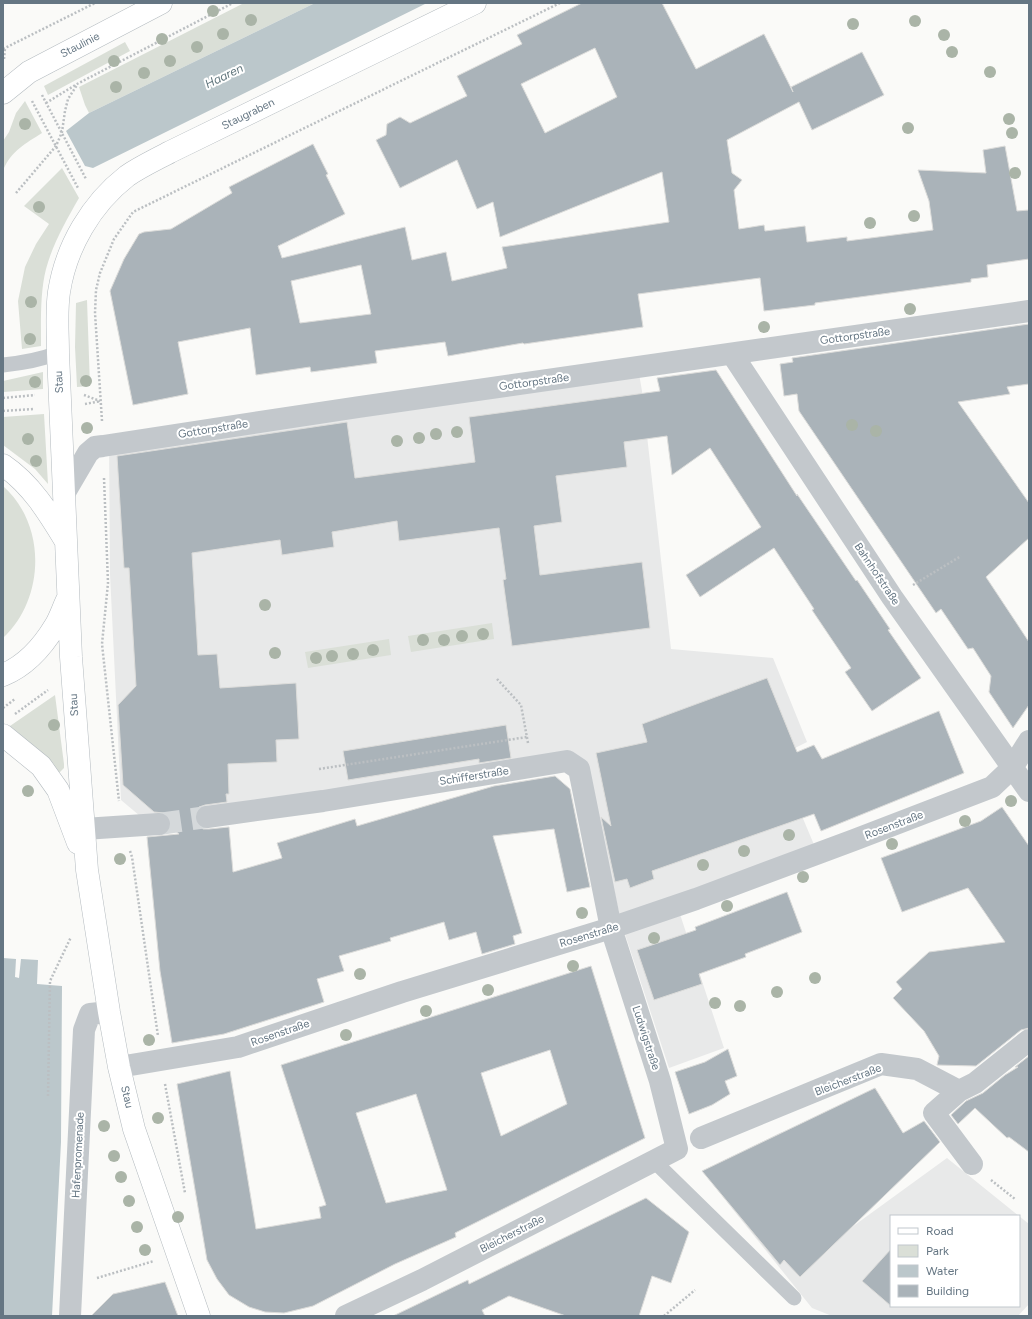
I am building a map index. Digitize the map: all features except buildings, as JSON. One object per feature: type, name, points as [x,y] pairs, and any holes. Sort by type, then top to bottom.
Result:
[{"type":"street","name":"Staulinie","points":[[3,93],[28,72],[162,3]]},
{"type":"street","name":"Staugraben","points":[[64,273],[76,240],[91,212],[128,176],[170,152],[475,3]]},
{"type":"street","name":"Stau","points":[[64,273],[59,292],[58,353],[72,673],[87,870],[109,1012],[119,1067],[134,1129],[200,1316]]},
{"type":"street","name":"Gottorpstraße","points":[[64,494],[88,453],[95,447],[359,407],[1029,311]]},
{"type":"street","name":"Bahnhofstraße","points":[[732,354],[892,598],[1029,791]]},
{"type":"street","points":[[3,465],[16,474],[31,490],[47,511],[66,541]]},
{"type":"street","points":[[3,675],[18,667],[37,649],[55,626],[68,596]]},
{"type":"street","name":"Stau","points":[[6,726],[41,766],[58,790],[87,870]]},
{"type":"street","name":"Rosenstraße","points":[[119,1067],[238,1047],[402,992],[611,928],[696,899],[992,787],[1012,768],[1029,741]]},
{"type":"street","name":"Schifferstraße","points":[[207,817],[323,801],[567,761],[579,769],[611,928]]},
{"type":"street","points":[[84,829],[122,828],[159,824]]},
{"type":"street","name":"Ludwigstraße","points":[[611,928],[660,1081],[677,1149]]},
{"type":"street","name":"Hafenpromenade","points":[[70,1316],[84,1030],[90,1014],[109,1012]]},
{"type":"street","points":[[972,1164],[934,1113],[959,1092],[975,1082],[1029,1040]]},
{"type":"street","name":"Bleicherstraße","points":[[701,1138],[881,1064],[917,1069],[959,1092]]},
{"type":"street","name":"Bleicherstraße","points":[[346,1316],[422,1280],[677,1149]]},
{"type":"lane","points":[[3,364],[22,363],[43,359],[58,353]]},
{"type":"lane","points":[[654,1161],[794,1298]]},
{"type":"path","points":[[4,63],[4,48],[95,3]]},
{"type":"path","points":[[46,103],[77,84],[233,3]]},
{"type":"path","points":[[186,1196],[161,1060],[132,857],[122,828],[102,644],[108,583],[101,401],[95,313],[96,290],[100,273],[114,239],[134,212],[560,3]]},
{"type":"path","points":[[16,193],[56,146],[62,132],[64,110],[68,99],[77,84]]},
{"type":"path","points":[[39,89],[89,185]]},
{"type":"path","points":[[30,97],[82,194]]},
{"type":"path","points":[[82,394],[101,401]]},
{"type":"path","points":[[3,398],[37,395]]},
{"type":"path","points":[[82,405],[101,401]]},
{"type":"path","points":[[3,411],[37,408]]},
{"type":"path","points":[[892,598],[961,556]]},
{"type":"path","points":[[497,679],[520,705],[533,766]]},
{"type":"path","points":[[6,726],[53,686]]},
{"type":"path","points":[[319,769],[527,737]]},
{"type":"path","points":[[48,1096],[50,980],[74,931],[75,938]]},
{"type":"path","points":[[972,1164],[1015,1199]]},
{"type":"path","points":[[71,1286],[160,1259]]},
{"type":"path","points":[[664,1316],[695,1290]]},
{"type":"shaded area","points":[[638,368],[642,391],[671,649],[773,658],[807,742],[777,757],[815,847],[676,902],[724,1048],[669,1068],[621,922],[588,770],[571,756],[324,796],[140,816],[121,800],[110,574],[109,441]]},
{"type":"shaded area","points":[[782,1132],[852,1227],[947,1158],[1018,1215],[890,1215],[890,1307],[1020,1307],[1020,1217],[1029,1224],[1029,1304],[1018,1316],[832,1316],[812,1308],[702,1171]]},
{"type":"green space","points":[[244,3],[315,3],[89,113],[79,87]]},
{"type":"green space","points":[[125,42],[130,51],[48,95],[44,86]]},
{"type":"green space","points":[[25,101],[42,133],[15,152],[10,157],[3,170],[3,141],[9,132],[16,113]]},
{"type":"green space","points":[[62,168],[79,198],[56,241],[46,269],[42,297],[41,346],[22,349],[18,301],[25,267],[36,244],[49,224],[24,206]]},
{"type":"green space","points":[[87,300],[90,386],[77,387],[75,347],[76,303]]},
{"type":"green space","points":[[43,372],[43,389],[4,392],[3,381]]},
{"type":"green space","points":[[44,414],[48,484],[35,469],[3,445],[3,417]]},
{"type":"green space","points":[[3,486],[17,502],[27,521],[33,541],[35,562],[33,583],[27,603],[17,622],[3,638]]},
{"type":"green space","points":[[492,623],[494,639],[411,652],[408,636]]},
{"type":"green space","points":[[389,639],[391,655],[308,668],[305,652]]},
{"type":"green space","points":[[55,695],[64,764],[64,768],[60,772],[58,772],[39,751],[10,726]]},
{"type":"water","name":"Haaren","points":[[315,3],[427,3],[93,168],[85,166],[66,131],[89,113]]},
{"type":"water","points":[[3,958],[16,959],[15,977],[19,978],[21,959],[38,960],[37,984],[62,986],[61,1142],[52,1316],[3,1316]]},
{"type":"tunnel","points":[[159,824],[207,817]]}]
